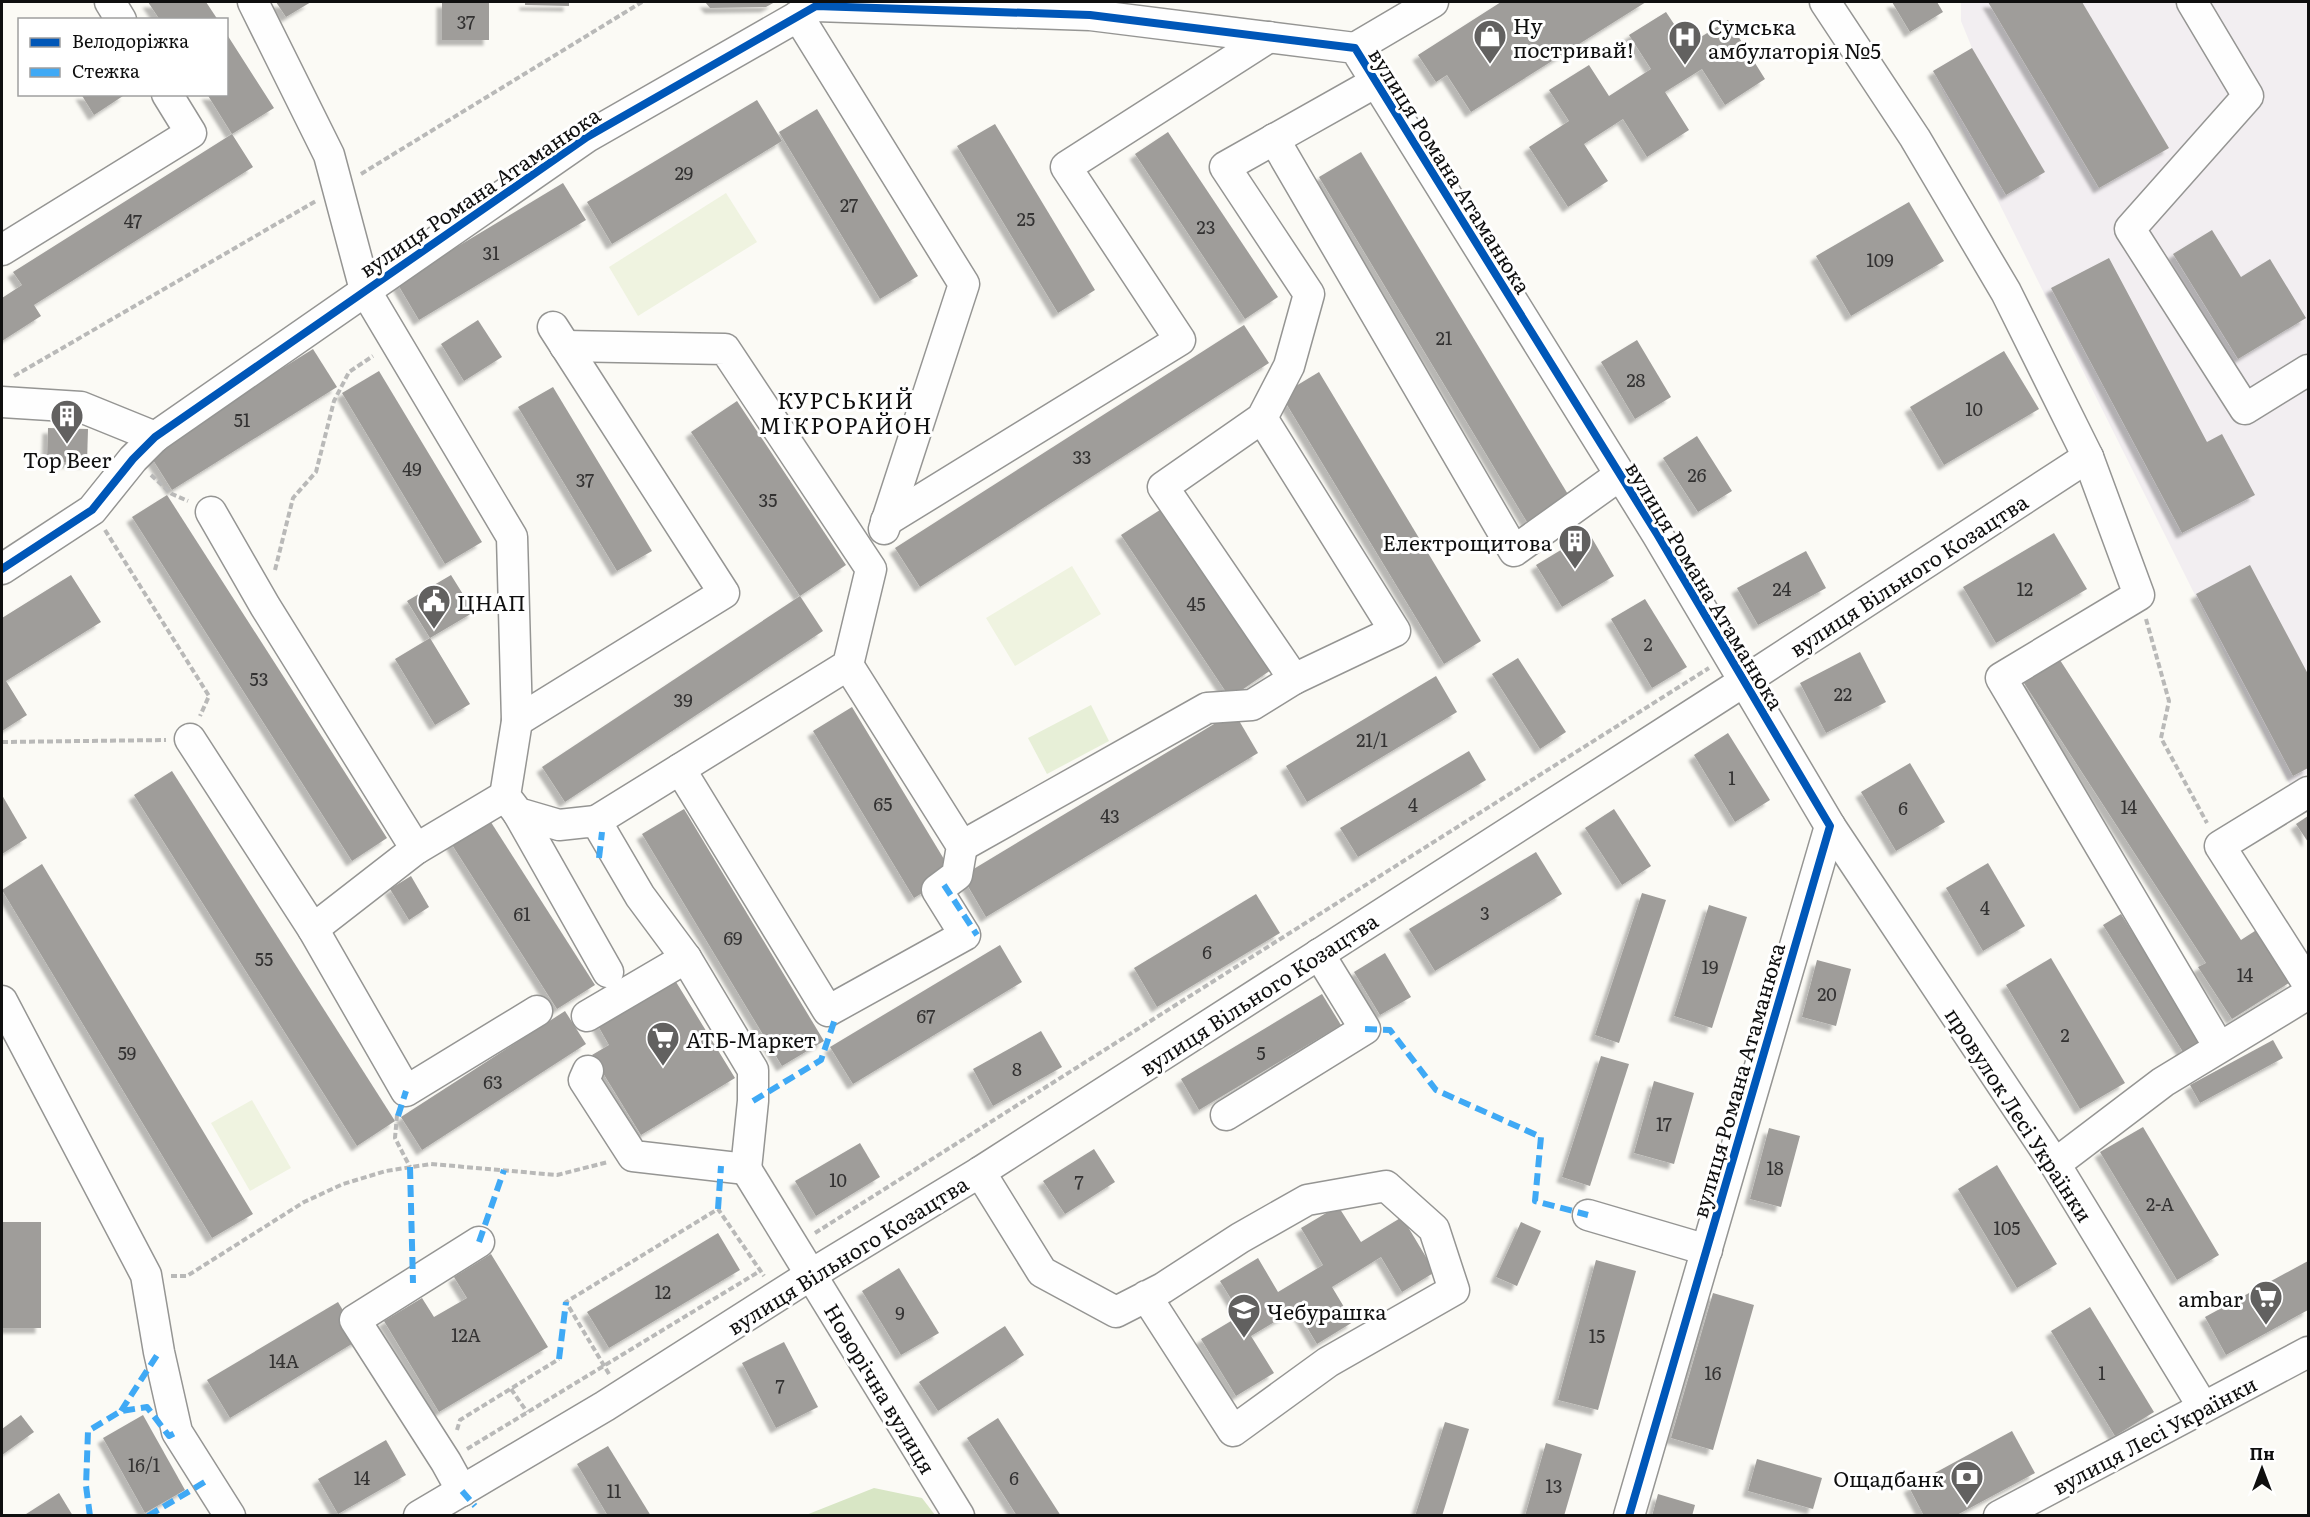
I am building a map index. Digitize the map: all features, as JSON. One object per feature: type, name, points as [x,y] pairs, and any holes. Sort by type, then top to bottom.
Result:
[{"type":"street","points":[[110,2],[120,18]]},
{"type":"street","points":[[253,2],[329,155],[365,290],[512,537],[518,721],[512,804],[608,972]]},
{"type":"street","points":[[1355,48],[1433,2]]},
{"type":"street","points":[[1825,2],[1915,138],[2006,292],[2088,457],[2139,595],[2001,678],[2219,1047]]},
{"type":"street","points":[[2192,2],[2248,96],[2130,228],[2246,409],[2308,370]]},
{"type":"street","name":"вулиця Романа Атаманюка","points":[[2,569],[92,510],[133,459],[155,437],[365,290],[587,137],[816,6],[878,5],[1090,15],[1355,48],[1620,475],[1830,826],[1629,1515]]},
{"type":"street","points":[[313,929],[416,849],[512,804],[560,825],[596,821],[848,665],[871,569],[964,284],[798,16]]},
{"type":"street","points":[[886,521],[1180,340],[1066,167],[1269,37]]},
{"type":"street","points":[[1294,679],[1163,487],[1262,418],[1289,366],[1309,294],[1226,167],[1376,82]]},
{"type":"street","points":[[2,250],[190,133],[168,96]]},
{"type":"street","points":[[1274,139],[1514,551],[1620,475]]},
{"type":"street","points":[[518,721],[724,593],[559,336],[725,350],[871,569]]},
{"type":"street","points":[[2,402],[81,408],[155,437]]},
{"type":"street","points":[[962,846],[1207,708],[1252,705],[1294,679],[1395,631],[1262,418]]},
{"type":"street","name":"вулиця Вільного Козацтва","points":[[419,1515],[622,1395],[812,1274],[980,1172],[1743,682],[2088,457]]},
{"type":"street","points":[[211,512],[266,606],[416,849]]},
{"type":"street","points":[[680,769],[828,1011],[965,935],[937,890],[957,875],[962,846],[848,665]]},
{"type":"street","points":[[190,739],[313,929],[406,1091],[537,1011]]},
{"type":"street","points":[[2308,792],[2220,846],[2308,984]]},
{"type":"street","points":[[588,1071],[584,1080],[633,1156],[746,1169],[753,1101],[753,1070],[686,958],[639,896],[596,821]]},
{"type":"street","name":"провулок Лесі Українки","points":[[1830,826],[2055,1164],[2203,1407]]},
{"type":"street","points":[[1226,1115],[1365,1029],[1319,954]]},
{"type":"street","points":[[587,1016],[686,958]]},
{"type":"street","points":[[2055,1164],[2163,1082],[2308,994]]},
{"type":"street","points":[[2,1001],[146,1275],[159,1352],[177,1432],[227,1514]]},
{"type":"street","name":"Новорічна вулиця","points":[[746,1169],[959,1515]]},
{"type":"street","points":[[980,1172],[1042,1272],[1116,1312],[1307,1200],[1386,1186],[1434,1229],[1454,1290],[1328,1362],[1233,1431],[1146,1296]]},
{"type":"street","points":[[1588,1215],[1707,1250]]},
{"type":"street","points":[[462,1491],[446,1462],[355,1320],[479,1242]]},
{"type":"street","name":"вулиця Лесі Українки","points":[[2000,1515],[2308,1352]]},
{"type":"path","points":[[266,606],[293,498],[316,472],[334,401],[349,372],[395,341]]},
{"type":"path","points":[[133,459],[172,494],[211,512]]},
{"type":"path","points":[[2,742],[190,739],[209,696],[92,510]]},
{"type":"path","points":[[2139,595],[2169,701],[2161,738],[2220,846]]},
{"type":"path","points":[[794,1246],[1728,656]]},
{"type":"path","points":[[398,1116],[395,1138],[410,1167]]},
{"type":"path","points":[[146,1275],[187,1276],[304,1202],[343,1184],[386,1171],[431,1164],[556,1175],[633,1156]]},
{"type":"path","points":[[622,1395],[566,1302],[718,1209],[778,1296]]},
{"type":"path","points":[[446,1462],[760,1270]]},
{"type":"path","points":[[446,1462],[460,1420],[560,1359]]},
{"type":"path","points":[[511,1389],[527,1412]]},
{"type":"shaded area","points":[[1961,2],[2308,2],[2308,773],[2290,785],[1933,71],[1972,48],[1961,21]]},
{"type":"green space","points":[[726,193],[757,242],[638,316],[609,267]]},
{"type":"green space","points":[[1072,566],[1101,614],[1015,666],[986,618]]},
{"type":"green space","points":[[1091,705],[1109,741],[1047,774],[1028,738]]},
{"type":"green space","points":[[252,1100],[291,1168],[250,1191],[211,1123]]},
{"type":"green space","points":[[874,1488],[922,1498],[935,1515],[806,1515]]},
{"type":"building","points":[[148,2],[206,2],[217,18],[159,18]]},
{"type":"building","points":[[276,2],[311,2],[286,17]]},
{"type":"building","points":[[442,2],[489,2],[489,40],[442,40]]},
{"type":"building","points":[[525,2],[569,2],[569,6],[525,5]]},
{"type":"building","points":[[705,2],[775,2],[766,7],[710,8]]},
{"type":"building","points":[[1501,2],[1646,2],[1471,112],[1447,75],[1436,82],[1418,55]]},
{"type":"building","points":[[1892,2],[1937,2],[1943,12],[1910,32]]},
{"type":"building","points":[[1988,2],[2082,2],[2169,148],[2099,188]]},
{"type":"building","points":[[1666,12],[1688,45],[1728,20],[1765,79],[1725,105],[1702,69],[1665,92],[1689,130],[1647,157],[1623,119],[1584,144],[1608,181],[1568,207],[1529,147],[1569,121],[1549,90],[1589,65],[1609,96],[1651,69],[1629,35]]},
{"type":"building","points":[[228,36],[274,108],[232,134],[208,96],[228,96]]},
{"type":"building","points":[[1972,48],[2045,172],[2006,195],[1933,71]]},
{"type":"building","points":[[82,96],[123,96],[94,115]]},
{"type":"building","points":[[757,100],[782,141],[612,244],[587,202]]},
{"type":"building","points":[[817,109],[918,276],[880,299],[779,132]]},
{"type":"building","points":[[995,124],[1095,290],[1058,313],[957,146]]},
{"type":"building","points":[[1168,132],[1278,297],[1245,319],[1135,154]]},
{"type":"building","points":[[232,134],[253,167],[34,305],[41,316],[2,341],[2,298],[22,285],[13,272]]},
{"type":"building","points":[[1361,152],[1569,496],[1527,522],[1319,177]]},
{"type":"building","points":[[563,183],[586,220],[419,320],[397,283]]},
{"type":"building","points":[[1909,202],[1944,261],[1851,316],[1816,256]]},
{"type":"building","points":[[2212,230],[2241,277],[2270,259],[2306,318],[2238,359],[2173,254]]},
{"type":"building","points":[[2109,258],[2207,442],[2222,434],[2255,495],[2182,533],[2051,288]]},
{"type":"building","points":[[478,320],[502,357],[464,381],[441,344]]},
{"type":"building","points":[[1244,325],[1269,363],[920,587],[895,548]]},
{"type":"building","points":[[1637,340],[1671,397],[1635,419],[1601,362]]},
{"type":"building","points":[[313,349],[337,387],[172,490],[148,452]]},
{"type":"building","points":[[2004,351],[2039,409],[1944,465],[1910,407]]},
{"type":"building","points":[[379,371],[482,542],[445,564],[342,393]]},
{"type":"building","points":[[1319,372],[1481,641],[1444,664],[1281,395]]},
{"type":"building","points":[[553,387],[652,551],[617,571],[518,407]]},
{"type":"building","points":[[737,401],[846,565],[800,596],[691,432]]},
{"type":"building","name":"Top Beer","points":[[48,428],[88,429],[87,463],[47,462]]},
{"type":"building","points":[[1697,436],[1732,491],[1698,512],[1663,458]]},
{"type":"building","points":[[167,495],[387,838],[352,861],[132,517]]},
{"type":"building","points":[[1163,508],[1271,670],[1230,698],[1121,535]]},
{"type":"building","name":"Електрощитова","points":[[1589,533],[1614,576],[1562,607],[1536,565]]},
{"type":"building","points":[[2054,533],[2087,589],[1996,643],[1963,587]]},
{"type":"building","points":[[1806,551],[1826,588],[1758,625],[1737,588]]},
{"type":"building","points":[[2250,565],[2308,674],[2308,768],[2293,776],[2196,594]]},
{"type":"building","points":[[71,575],[101,622],[6,681],[27,715],[2,731],[2,618]]},
{"type":"building","points":[[451,575],[474,612],[430,638],[407,601]]},
{"type":"building","points":[[800,596],[823,631],[565,802],[542,767]]},
{"type":"building","points":[[1645,599],[1687,667],[1652,688],[1611,619]]},
{"type":"building","points":[[430,638],[470,704],[435,725],[395,659]]},
{"type":"building","points":[[1860,652],[1886,702],[1826,733],[1800,683]]},
{"type":"building","points":[[1518,658],[1566,732],[1540,749],[1492,674]]},
{"type":"building","points":[[2060,660],[2241,940],[2258,929],[2292,981],[2232,1019],[2198,967],[2206,963],[2024,683]]},
{"type":"building","points":[[1436,676],[1457,712],[1307,802],[1286,766]]},
{"type":"building","points":[[852,707],[953,874],[914,898],[813,731]]},
{"type":"building","points":[[1234,712],[1258,753],[986,917],[962,876]]},
{"type":"building","points":[[1728,733],[1770,800],[1735,822],[1694,755]]},
{"type":"building","points":[[1469,751],[1486,780],[1358,857],[1340,828]]},
{"type":"building","points":[[1910,763],[1945,822],[1896,851],[1861,792]]},
{"type":"building","points":[[172,771],[395,1121],[357,1146],[134,795]]},
{"type":"building","points":[[2,795],[27,838],[2,854]]},
{"type":"building","points":[[684,809],[824,1041],[782,1066],[642,834]]},
{"type":"building","points":[[1614,809],[1651,866],[1622,885],[1585,828]]},
{"type":"building","points":[[487,816],[595,985],[557,1009],[449,840]]},
{"type":"building","points":[[2308,816],[2308,842],[2296,824]]},
{"type":"building","points":[[1536,852],[1562,894],[1435,971],[1409,929]]},
{"type":"building","points":[[1988,863],[2025,926],[1983,951],[1946,888]]},
{"type":"building","points":[[42,864],[253,1214],[212,1238],[2,890]]},
{"type":"building","points":[[411,876],[429,907],[409,920],[390,889]]},
{"type":"building","points":[[1642,893],[1666,900],[1619,1043],[1595,1035]]},
{"type":"building","points":[[1256,894],[1280,933],[1157,1007],[1134,968]]},
{"type":"building","points":[[1709,905],[1747,917],[1712,1028],[1674,1016]]},
{"type":"building","points":[[2121,914],[2201,1041],[2183,1052],[2103,925]]},
{"type":"building","points":[[1000,945],[1022,982],[853,1084],[830,1047]]},
{"type":"building","points":[[1385,953],[1411,997],[1380,1015],[1354,972]]},
{"type":"building","points":[[2051,958],[2125,1083],[2080,1109],[2006,985]]},
{"type":"building","points":[[1817,960],[1851,969],[1836,1026],[1802,1017]]},
{"type":"building","name":"АТБ-Маркет","points":[[673,977],[735,1078],[641,1135],[592,1055],[609,1045],[597,1024]]},
{"type":"building","points":[[1322,994],[1341,1025],[1199,1110],[1181,1079]]},
{"type":"building","points":[[565,1011],[586,1044],[422,1150],[401,1117]]},
{"type":"building","points":[[1041,1031],[1062,1067],[993,1106],[973,1069]]},
{"type":"building","points":[[2273,1040],[2283,1058],[2200,1103],[2190,1085]]},
{"type":"building","points":[[1601,1056],[1629,1064],[1590,1186],[1562,1177]]},
{"type":"building","points":[[1654,1081],[1694,1093],[1674,1164],[1634,1153]]},
{"type":"building","points":[[2143,1127],[2219,1255],[2177,1280],[2100,1152]]},
{"type":"building","points":[[1769,1128],[1800,1136],[1781,1207],[1750,1199]]},
{"type":"building","points":[[860,1143],[880,1177],[816,1216],[795,1181]]},
{"type":"building","points":[[1094,1149],[1115,1182],[1065,1214],[1043,1181]]},
{"type":"building","points":[[1997,1165],[2057,1264],[2017,1288],[1958,1189]]},
{"type":"building","points":[[1338,1206],[1361,1242],[1402,1217],[1435,1272],[1402,1292],[1381,1257],[1332,1287],[1353,1322],[1317,1344],[1296,1309],[1251,1336],[1274,1373],[1236,1396],[1201,1339],[1241,1315],[1220,1281],[1258,1258],[1278,1292],[1323,1265],[1301,1228]]},
{"type":"building","points":[[2,1222],[41,1222],[41,1328],[2,1328]]},
{"type":"building","points":[[1521,1222],[1541,1231],[1517,1286],[1496,1277]]},
{"type":"building","points":[[718,1233],[740,1270],[609,1348],[587,1312]]},
{"type":"building","points":[[491,1254],[548,1347],[439,1412],[384,1321],[422,1298],[434,1317],[467,1298],[454,1277]]},
{"type":"building","points":[[1596,1260],[1636,1271],[1598,1410],[1558,1400]]},
{"type":"building","points":[[2308,1261],[2308,1310],[2226,1355],[2205,1317]]},
{"type":"building","points":[[899,1268],[939,1333],[901,1355],[862,1291]]},
{"type":"building","points":[[1713,1293],[1754,1305],[1713,1450],[1671,1438]]},
{"type":"building","points":[[338,1302],[360,1339],[230,1418],[207,1380]]},
{"type":"building","points":[[2090,1307],[2154,1412],[2115,1436],[2051,1331]]},
{"type":"building","points":[[1005,1326],[1024,1355],[938,1411],[919,1382]]},
{"type":"building","points":[[784,1342],[818,1407],[776,1428],[742,1363]]},
{"type":"building","points":[[21,1415],[34,1432],[2,1455],[2,1429]]},
{"type":"building","points":[[143,1415],[185,1490],[145,1513],[103,1438]]},
{"type":"building","points":[[998,1418],[1061,1516],[1017,1516],[967,1438]]},
{"type":"building","points":[[1445,1422],[1469,1429],[1442,1516],[1415,1516]]},
{"type":"building","points":[[2012,1431],[2035,1473],[1955,1516],[1924,1516],[1909,1487]]},
{"type":"building","points":[[386,1440],[406,1475],[338,1514],[318,1479]]},
{"type":"building","points":[[1546,1443],[1582,1454],[1564,1516],[1525,1516]]},
{"type":"building","points":[[608,1446],[651,1516],[608,1516],[577,1464]]},
{"type":"building","points":[[1757,1459],[1822,1478],[1813,1509],[1748,1491]]},
{"type":"building","points":[[59,1493],[73,1516],[23,1516]]},
{"type":"building","points":[[1658,1494],[1695,1505],[1692,1516],[1652,1516]]},
{"type":"marked path","points":[[599,858],[602,832]]},
{"type":"marked path","points":[[944,885],[977,935]]},
{"type":"marked path","points":[[753,1101],[821,1060],[835,1019]]},
{"type":"marked path","points":[[1365,1029],[1390,1030],[1436,1090],[1541,1137],[1535,1201],[1588,1215]]},
{"type":"marked path","points":[[398,1116],[406,1091]]},
{"type":"marked path","points":[[718,1209],[721,1166]]},
{"type":"marked path","points":[[410,1167],[413,1283]]},
{"type":"marked path","points":[[479,1242],[504,1170]]},
{"type":"marked path","points":[[559,1359],[566,1302]]},
{"type":"marked path","points":[[121,1411],[159,1352]]},
{"type":"marked path","points":[[90,1516],[86,1486],[88,1431],[121,1411],[147,1407],[169,1436],[177,1432]]},
{"type":"marked path","points":[[148,1516],[208,1480]]},
{"type":"marked path","points":[[462,1491],[475,1506]]},
{"type":"cycle path","points":[[2,569],[92,510],[133,459],[155,437],[587,137],[816,6],[1090,15],[1355,48],[1657,534],[1830,826],[1629,1516]]},
{"type":"place","name":"Ну постривай!","points":[[1490,65]]},
{"type":"place","name":"Сумська амбулаторія №5","points":[[1685,66]]},
{"type":"place","name":"Top Beer","points":[[67,445]]},
{"type":"place","name":"Електрощитова","points":[[1575,570]]},
{"type":"place","name":"ЦНАП","points":[[434,630]]},
{"type":"place","name":"АТБ-Маркет","points":[[663,1067]]},
{"type":"place","name":"ambar","points":[[2266,1326]]},
{"type":"place","name":"Чебурашка","points":[[1244,1339]]},
{"type":"place","name":"Ощадбанк","points":[[1967,1506]]},
{"type":"district","name":"КУРСЬКИЙ МІКРОРАЙОН","points":[[846,412]]}]
